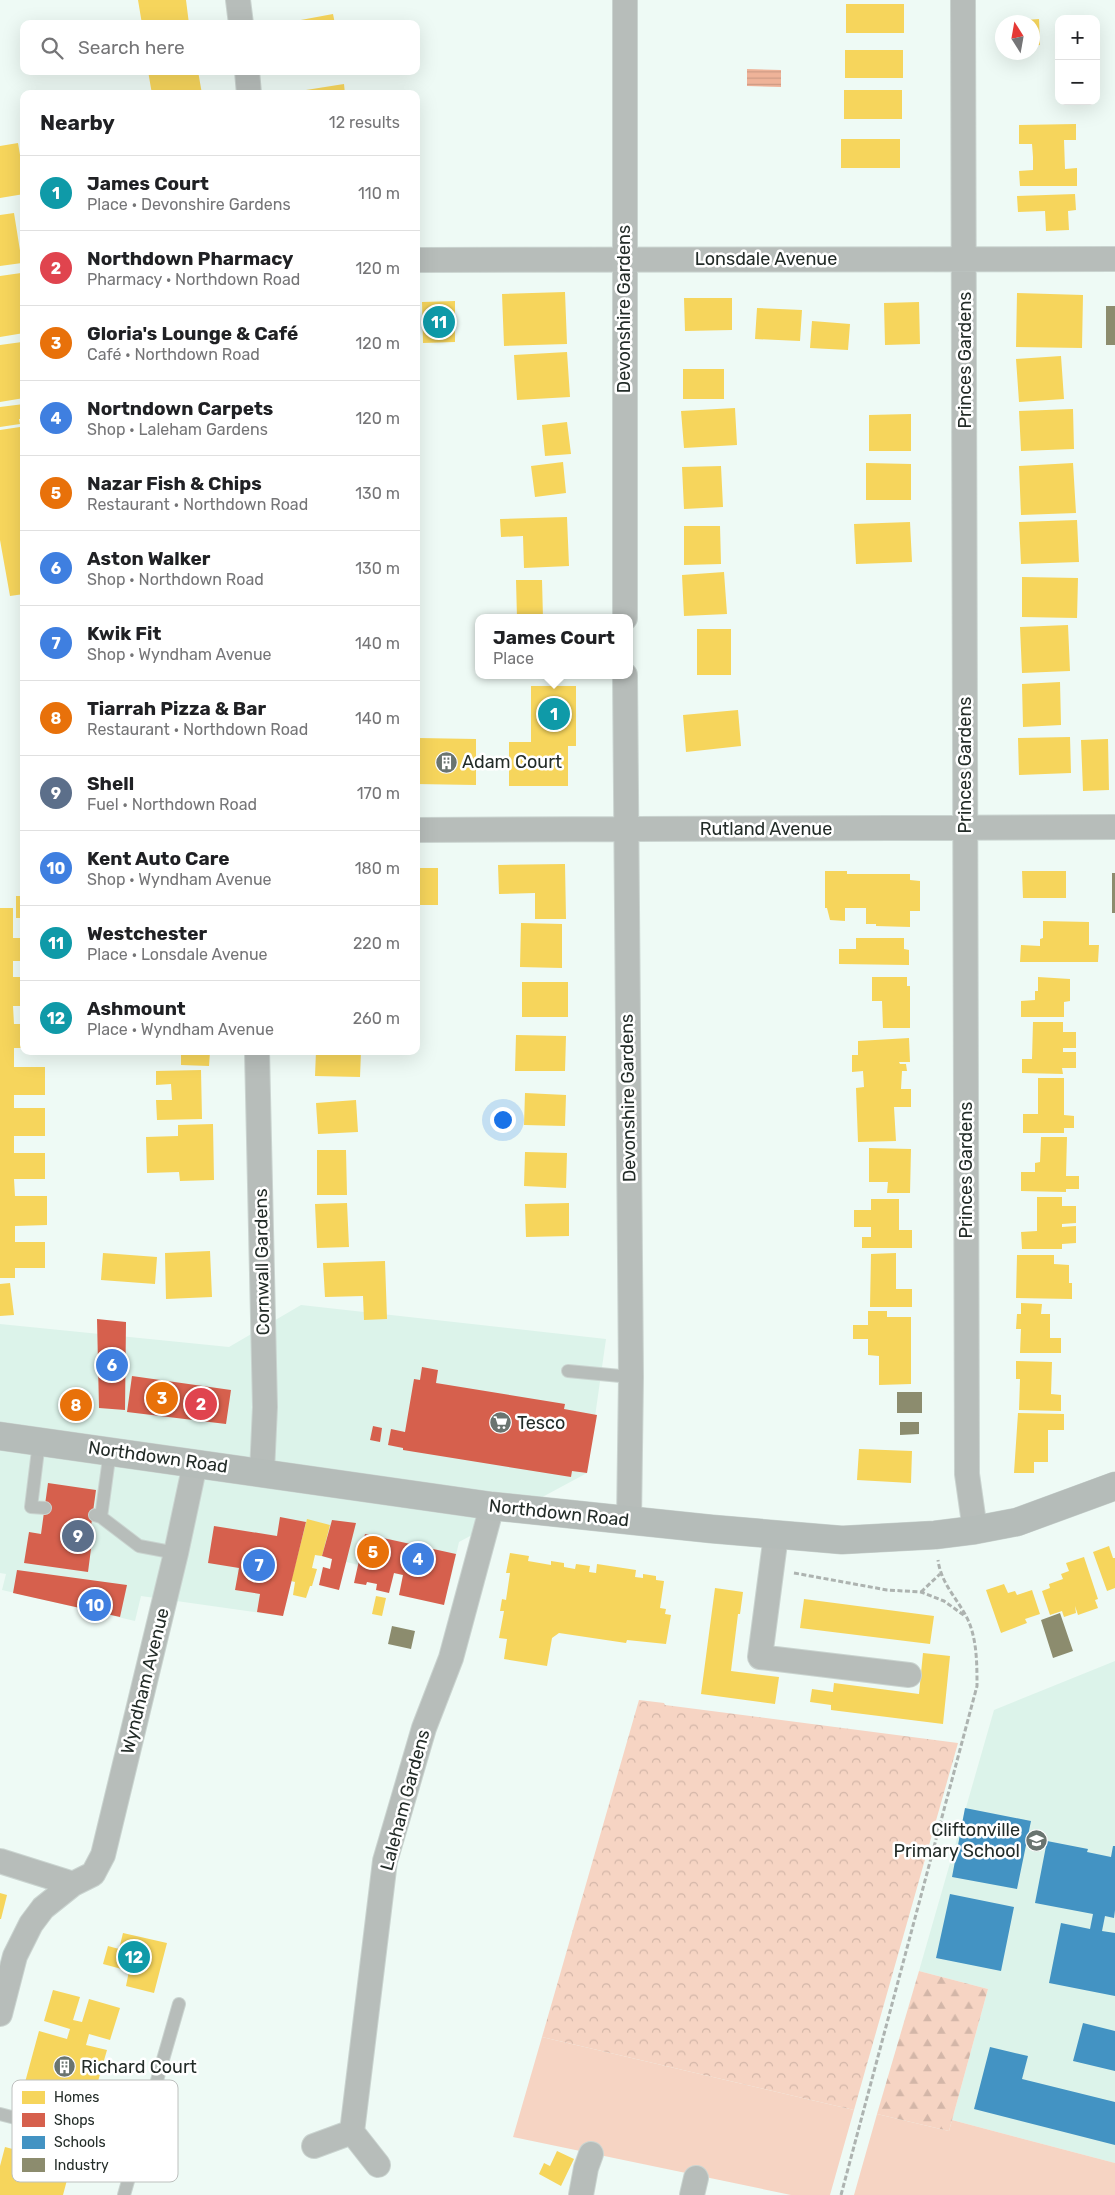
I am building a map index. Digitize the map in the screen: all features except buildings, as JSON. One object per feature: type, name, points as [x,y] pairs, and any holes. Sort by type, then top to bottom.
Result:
[{"type":"main road","name":"Northdown Road","points":[[0,1436],[492,1506],[629,1521],[842,1540],[935,1535],[1017,1522],[1074,1503],[1115,1486]]},
{"type":"street","points":[[238,0],[240,20]]},
{"type":"street","name":"Devonshire Gardens","points":[[625,0],[625,614]]},
{"type":"street","name":"Princes Gardens","points":[[963,0],[967,1474],[975,1530]]},
{"type":"street","points":[[247,75],[248,90]]},
{"type":"street","name":"Lonsdale Avenue","points":[[420,260],[1115,260]]},
{"type":"street","name":"Devonshire Gardens","points":[[625,679],[631,1377],[629,1521]]},
{"type":"street","name":"Rutland Avenue","points":[[420,830],[1115,827]]},
{"type":"street","name":"Cornwall Gardens","points":[[257,1055],[265,1408],[262,1472]]},
{"type":"street","name":"Wyndham Avenue","points":[[0,2014],[15,1956],[31,1924],[43,1908],[73,1884],[93,1874],[103,1855],[176,1553],[195,1464]]},
{"type":"street","name":"Laleham Gardens","points":[[352,2132],[386,1861],[424,1728],[451,1658],[492,1506]]},
{"type":"street","points":[[776,1535],[760,1657],[909,1675]]},
{"type":"street","points":[[0,1861],[73,1884]]},
{"type":"street","points":[[314,2146],[352,2132],[378,2165]]},
{"type":"street","points":[[581,2195],[586,2168],[591,2154]]},
{"type":"lane","points":[[568,1371],[631,1377]]},
{"type":"lane","points":[[39,1442],[31,1507],[45,1508]]},
{"type":"lane","points":[[110,1451],[97,1516],[139,1546],[176,1553]]},
{"type":"lane","points":[[156,2080],[179,2004]]},
{"type":"lane","points":[[124,2195],[127,2182]]},
{"type":"path","points":[[841,2195],[977,1686],[977,1659],[967,1618],[940,1574],[935,1535]]},
{"type":"path","points":[[771,1571],[798,1573],[887,1590],[921,1592],[944,1601],[967,1618]]},
{"type":"path","points":[[921,1592],[940,1574]]},
{"type":"shaded area","points":[[747,69],[781,70],[781,87],[747,86]]},
{"type":"shaded area","points":[[301,1305],[606,1339],[587,1473],[459,1542],[449,1586],[299,1551],[283,1616],[141,1596],[135,1621],[2,1590],[6,1574],[0,1573],[0,1324],[229,1347]]},
{"type":"shaded area","name":"Cliftonville Primary School","points":[[1115,1661],[1115,2163],[952,2120],[988,1989],[919,1971],[994,1710]]},
{"type":"green space","points":[[639,1700],[958,1743],[854,2110],[542,2037]]},
{"type":"green space","points":[[919,1971],[988,1989],[949,2131],[877,2114]]},
{"type":"green space","points":[[542,2037],[854,2110],[830,2195],[791,2195],[513,2137]]},
{"type":"green space","points":[[877,2114],[949,2131],[952,2120],[1115,2163],[1115,2195],[854,2195]]},
{"type":"place","name":"Westchester","points":[[439,322]]},
{"type":"place","name":"James Court","points":[[554,714]]},
{"type":"place","name":"Adam Court","points":[[446,762]]},
{"type":"place","name":"Aston Walker","points":[[112,1365]]},
{"type":"place","name":"Gloria's Lounge & Café","points":[[162,1398]]},
{"type":"place","name":"Northdown Pharmacy","points":[[201,1404]]},
{"type":"place","name":"Tiarrah Pizza & Bar","points":[[76,1405]]},
{"type":"place","name":"Tesco","points":[[501,1423]]},
{"type":"place","name":"Shell","points":[[78,1536]]},
{"type":"place","name":"Nazar Fish & Chips","points":[[373,1552]]},
{"type":"place","name":"Nortndown Carpets","points":[[418,1559]]},
{"type":"place","name":"Kwik Fit","points":[[259,1565]]},
{"type":"place","name":"Kent Auto Care","points":[[95,1605]]},
{"type":"place","name":"Cliftonville Primary School","points":[[1036,1840]]},
{"type":"place","name":"Ashmount","points":[[134,1957]]},
{"type":"place","name":"Richard Court","points":[[65,2067]]}]
